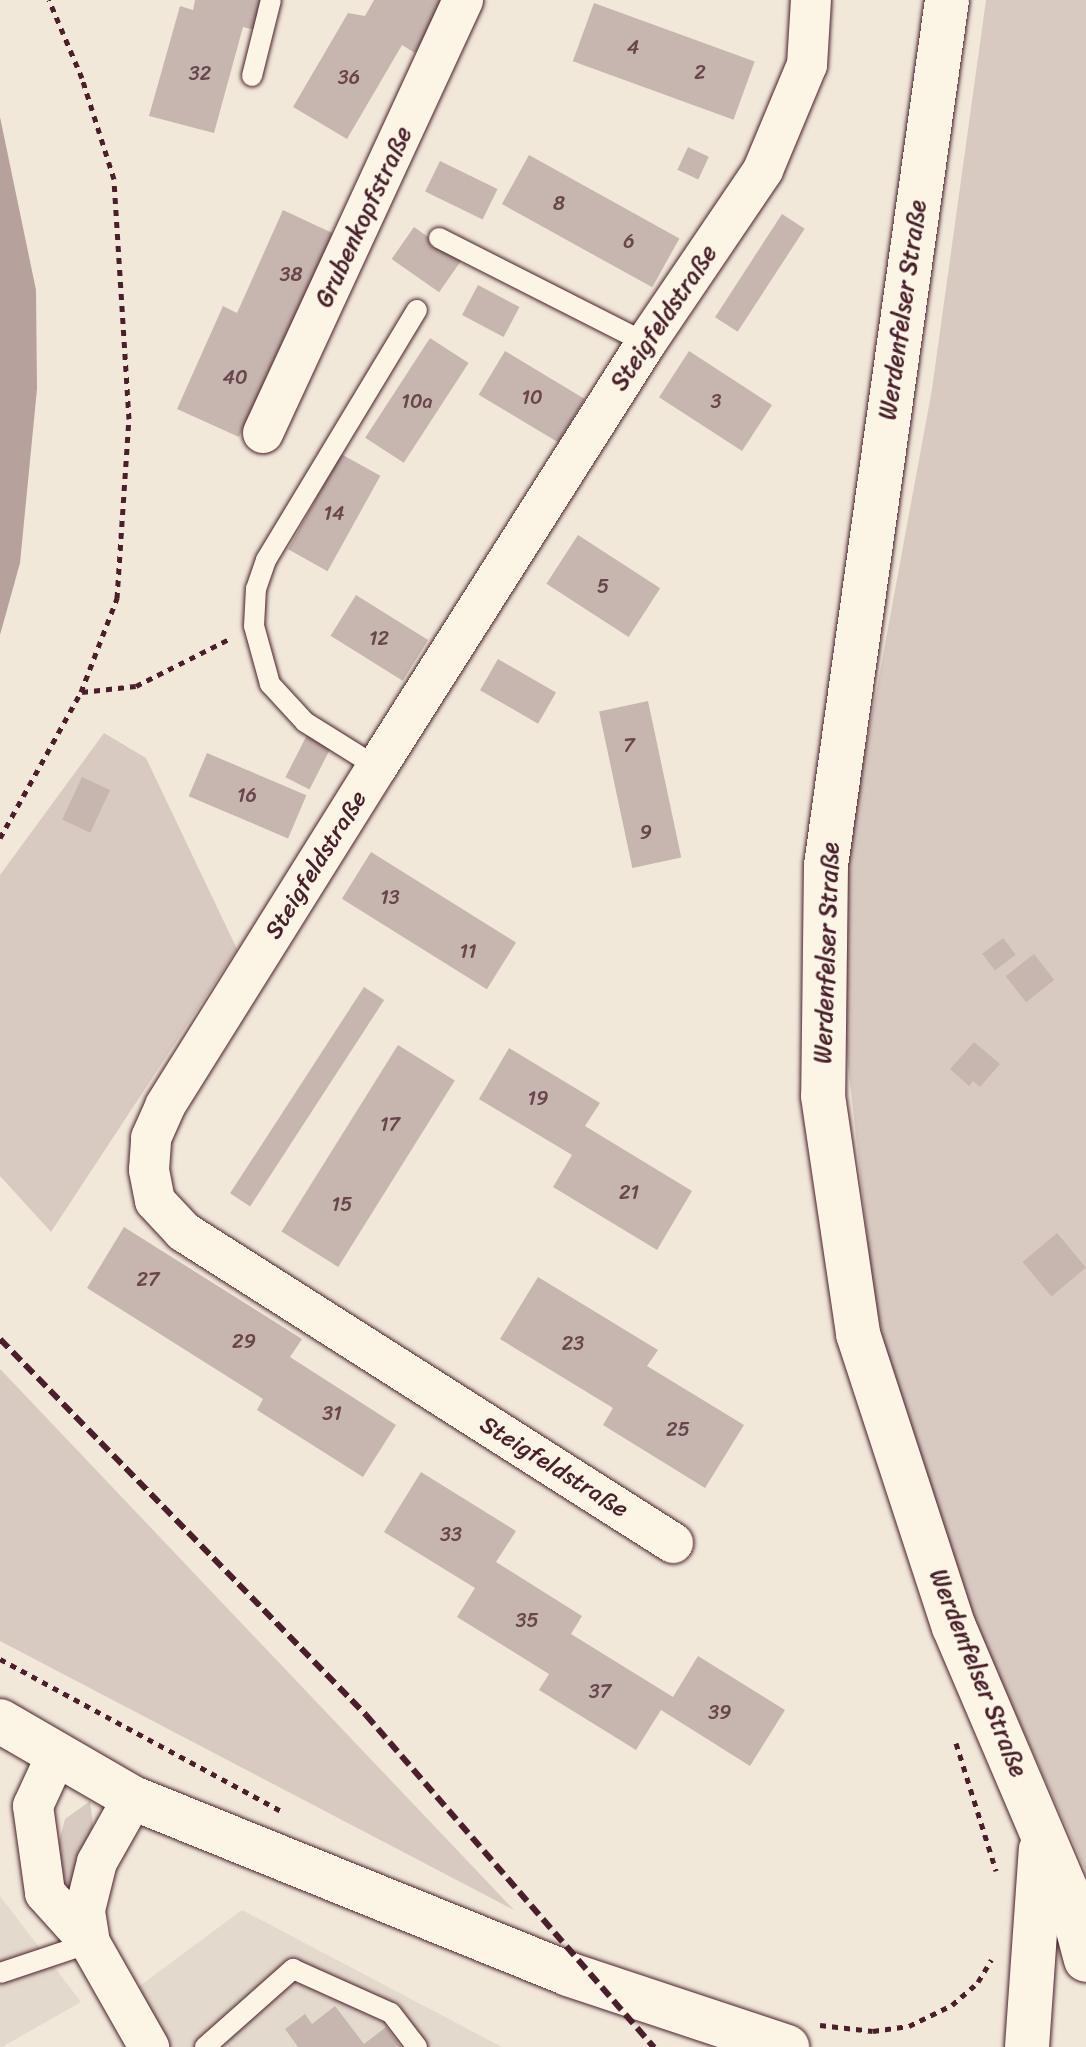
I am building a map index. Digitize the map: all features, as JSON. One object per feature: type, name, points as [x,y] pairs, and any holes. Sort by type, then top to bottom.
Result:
[{"type":"street","name":"Grubenkopfstraße","points":[[263,433],[463,0]]},
{"type":"street","name":"Steigfeldstraße","points":[[673,1543],[184,1232],[155,1201],[149,1170],[151,1138],[165,1106],[377,767],[646,343],[763,170],[807,65],[811,0]]},
{"type":"street","name":"Werdenfelser Straße","points":[[947,0],[826,865],[823,1096],[858,1334],[954,1627],[1069,1896],[1086,1960]]},
{"type":"street","points":[[0,1721],[133,1798],[568,1974],[796,2034]]},
{"type":"street","points":[[56,1756],[33,1806],[45,1893],[90,1943],[149,2047]]},
{"type":"street","points":[[90,1943],[85,1910],[97,1862],[133,1798]]},
{"type":"street","name":"Werdenfelser Straße","points":[[1027,2047],[1039,1926],[1041,1830]]},
{"type":"lane","points":[[252,76],[271,0]]},
{"type":"lane","points":[[439,238],[646,343]]},
{"type":"lane","points":[[377,767],[305,722],[270,684],[254,626],[256,589],[266,560],[417,310]]},
{"type":"lane","points":[[0,1973],[90,1943]]},
{"type":"lane","points":[[205,2047],[293,1969],[391,2013],[417,2047]]},
{"type":"path","points":[[0,838],[81,692],[117,598],[129,419],[123,266],[114,179],[82,78],[49,0]]},
{"type":"path","points":[[81,692],[136,686],[254,626]]},
{"type":"path","points":[[0,1659],[293,1818]]},
{"type":"path","points":[[950,1726],[991,1846],[999,1886]]},
{"type":"path","points":[[796,2034],[873,2031],[919,2022],[978,1982],[994,1948]]},
{"type":"shaded area","points":[[986,0],[1086,0],[1086,1871],[972,1616],[895,1394],[873,1290],[844,1028],[847,851],[932,389]]},
{"type":"shaded area","points":[[0,117],[36,290],[37,389],[20,563],[0,635]]},
{"type":"shaded area","points":[[104,733],[146,758],[237,949],[51,1232],[0,1176],[0,875]]},
{"type":"shaded area","points":[[0,1369],[2,1371],[514,1910],[0,1641]]},
{"type":"shaded area","points":[[90,1801],[94,1833],[74,1896],[60,1879],[56,1853],[65,1819]]},
{"type":"shaded area","points":[[0,1896],[81,2002],[2,2047],[0,2047]]},
{"type":"shaded area","points":[[242,1910],[502,2047],[139,2047],[114,2005]]},
{"type":"building","points":[[195,0],[263,0],[255,30],[243,27],[214,133],[149,116],[180,6],[193,10]]},
{"type":"building","points":[[374,0],[446,0],[415,53],[402,45],[347,139],[293,107],[348,13],[365,16]]},
{"type":"building","points":[[594,3],[755,61],[733,120],[573,61]]},
{"type":"building","points":[[688,147],[709,157],[698,179],[677,170]]},
{"type":"building","points":[[529,155],[679,238],[652,287],[502,204]]},
{"type":"building","points":[[440,161],[498,189],[483,220],[425,192]]},
{"type":"building","points":[[283,210],[343,238],[293,348],[282,343],[239,437],[177,409],[223,306],[237,313]]},
{"type":"building","points":[[782,214],[805,229],[738,332],[715,317]]},
{"type":"building","points":[[414,227],[462,260],[439,292],[392,259]]},
{"type":"building","points":[[478,285],[519,307],[504,337],[462,315]]},
{"type":"building","points":[[430,338],[469,363],[404,463],[365,438]]},
{"type":"building","points":[[505,351],[585,399],[558,443],[479,395]]},
{"type":"building","points":[[689,351],[772,405],[742,451],[659,397]]},
{"type":"building","points":[[341,454],[380,476],[328,571],[288,549]]},
{"type":"building","points":[[578,535],[660,588],[629,637],[546,584]]},
{"type":"building","points":[[356,595],[428,640],[403,681],[331,636]]},
{"type":"building","points":[[498,659],[556,692],[538,724],[480,690]]},
{"type":"building","points":[[648,701],[681,858],[632,868],[599,711]]},
{"type":"building","points":[[309,731],[333,743],[309,790],[285,777]]},
{"type":"building","points":[[207,753],[306,795],[288,838],[189,796]]},
{"type":"building","points":[[82,777],[110,790],[90,833],[62,820]]},
{"type":"building","points":[[371,852],[516,943],[487,989],[342,899]]},
{"type":"building","points":[[1003,938],[1016,955],[995,970],[982,954]]},
{"type":"building","points":[[1034,954],[1054,980],[1026,1002],[1006,976]]},
{"type":"building","points":[[364,987],[384,1000],[250,1206],[230,1193]]},
{"type":"building","points":[[974,1042],[1000,1064],[980,1087],[973,1081],[969,1086],[950,1069]]},
{"type":"building","points":[[398,1045],[455,1081],[338,1267],[281,1232]]},
{"type":"building","points":[[509,1048],[600,1103],[585,1126],[692,1191],[657,1250],[553,1187],[572,1155],[479,1099]]},
{"type":"building","points":[[124,1227],[302,1339],[290,1357],[396,1425],[363,1477],[257,1410],[263,1399],[87,1288]]},
{"type":"building","points":[[1057,1233],[1086,1267],[1051,1296],[1023,1262]]},
{"type":"building","points":[[538,1277],[658,1350],[647,1366],[744,1425],[705,1488],[603,1425],[613,1408],[500,1339]]},
{"type":"building","points":[[421,1472],[516,1531],[496,1562],[582,1616],[571,1634],[673,1697],[698,1656],[785,1710],[750,1766],[661,1710],[636,1750],[539,1690],[549,1674],[457,1617],[475,1588],[384,1532]]},
{"type":"building","points":[[335,2006],[364,2044],[386,2027],[401,2047],[298,2047],[285,2029],[305,2014],[312,2024]]},
{"type":"railway","points":[[0,1339],[366,1715],[654,2047]]}]
